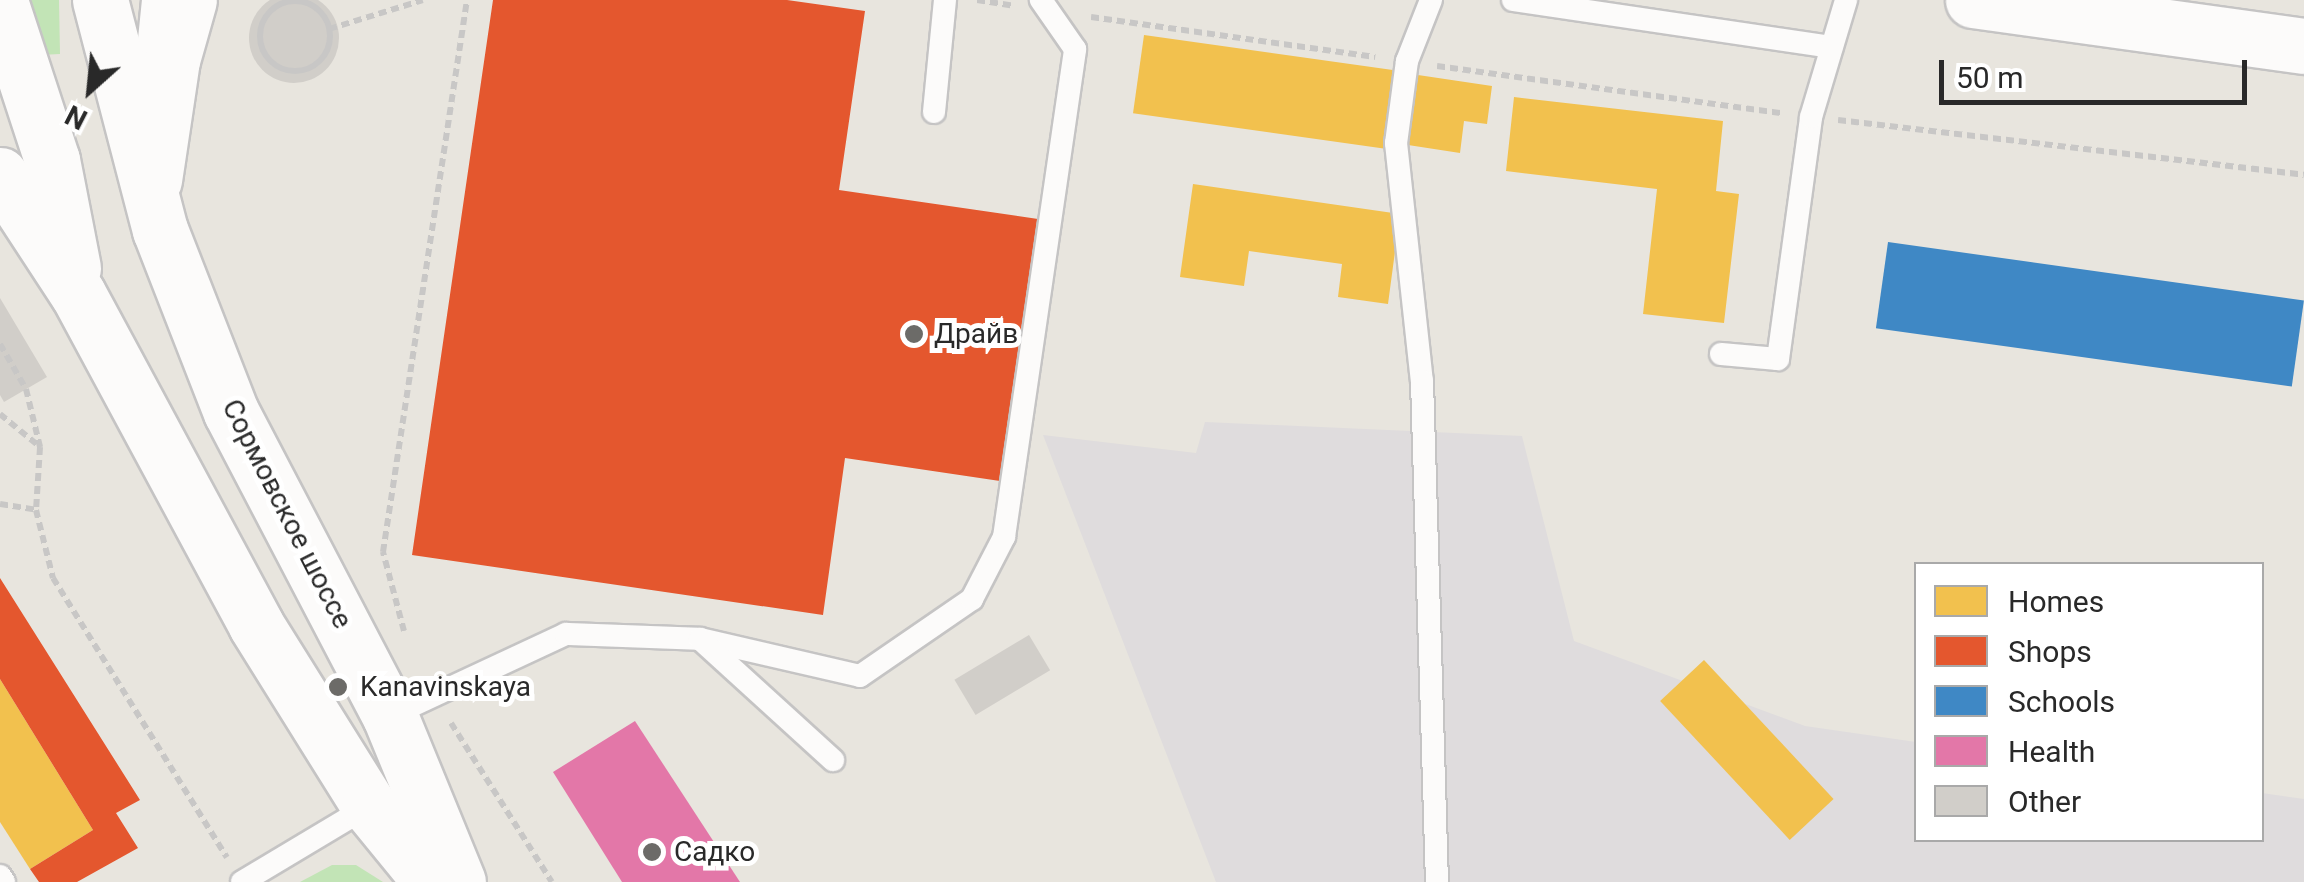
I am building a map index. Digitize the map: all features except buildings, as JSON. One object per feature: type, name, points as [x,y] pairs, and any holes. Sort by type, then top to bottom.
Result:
[{"type":"main road","name":"Сормовское шоссе","points":[[100,0],[151,197],[232,412],[412,704],[458,882]]},
{"type":"main road","name":"Сормовское шоссе","points":[[151,197],[172,60],[188,0]]},
{"type":"main road","points":[[1974,0],[2304,46]]},
{"type":"main road","points":[[0,2],[52,160],[78,294]]},
{"type":"main road","points":[[0,176],[78,294],[256,625],[369,806],[431,882]]},
{"type":"lane","points":[[130,126],[151,41],[153,0]]},
{"type":"lane","points":[[934,112],[945,0]]},
{"type":"lane","points":[[1431,0],[1407,62],[1396,143],[1422,381],[1437,882]]},
{"type":"lane","points":[[1513,0],[1832,47]]},
{"type":"lane","points":[[1721,354],[1778,359],[1812,117],[1846,0]]},
{"type":"lane","points":[[412,704],[566,634],[700,639],[860,676],[972,600],[1004,537],[1075,49],[1045,6]]},
{"type":"lane","points":[[700,639],[833,760]]},
{"type":"lane","points":[[253,880],[369,806]]},
{"type":"path","points":[[329,29],[423,0]]},
{"type":"path","points":[[467,0],[384,552],[412,704],[552,882]]},
{"type":"path","points":[[975,0],[1045,6],[1407,62],[1812,117],[2304,175]]},
{"type":"path","points":[[289,1],[313,5],[329,29],[324,56],[304,70],[275,66],[260,42],[263,19],[289,1]]},
{"type":"path","points":[[0,344],[26,390],[40,447],[36,510],[54,578],[253,880]]},
{"type":"path","points":[[0,414],[40,447]]},
{"type":"path","points":[[0,504],[36,510]]},
{"type":"shaded area","points":[[1205,422],[1522,436],[1574,641],[1805,726],[1914,742],[1914,842],[2264,842],[2264,793],[2304,799],[2304,882],[1216,882],[1043,435],[1196,453]]},
{"type":"green space","points":[[28,0],[59,0],[60,54],[40,55]]},
{"type":"green space","points":[[332,865],[356,865],[383,882],[300,882]]},
{"type":"place","name":"Драйв","points":[[914,334]]},
{"type":"place","name":"Kanavinskaya","points":[[338,687]]},
{"type":"place","name":"Садко","points":[[652,852]]}]
